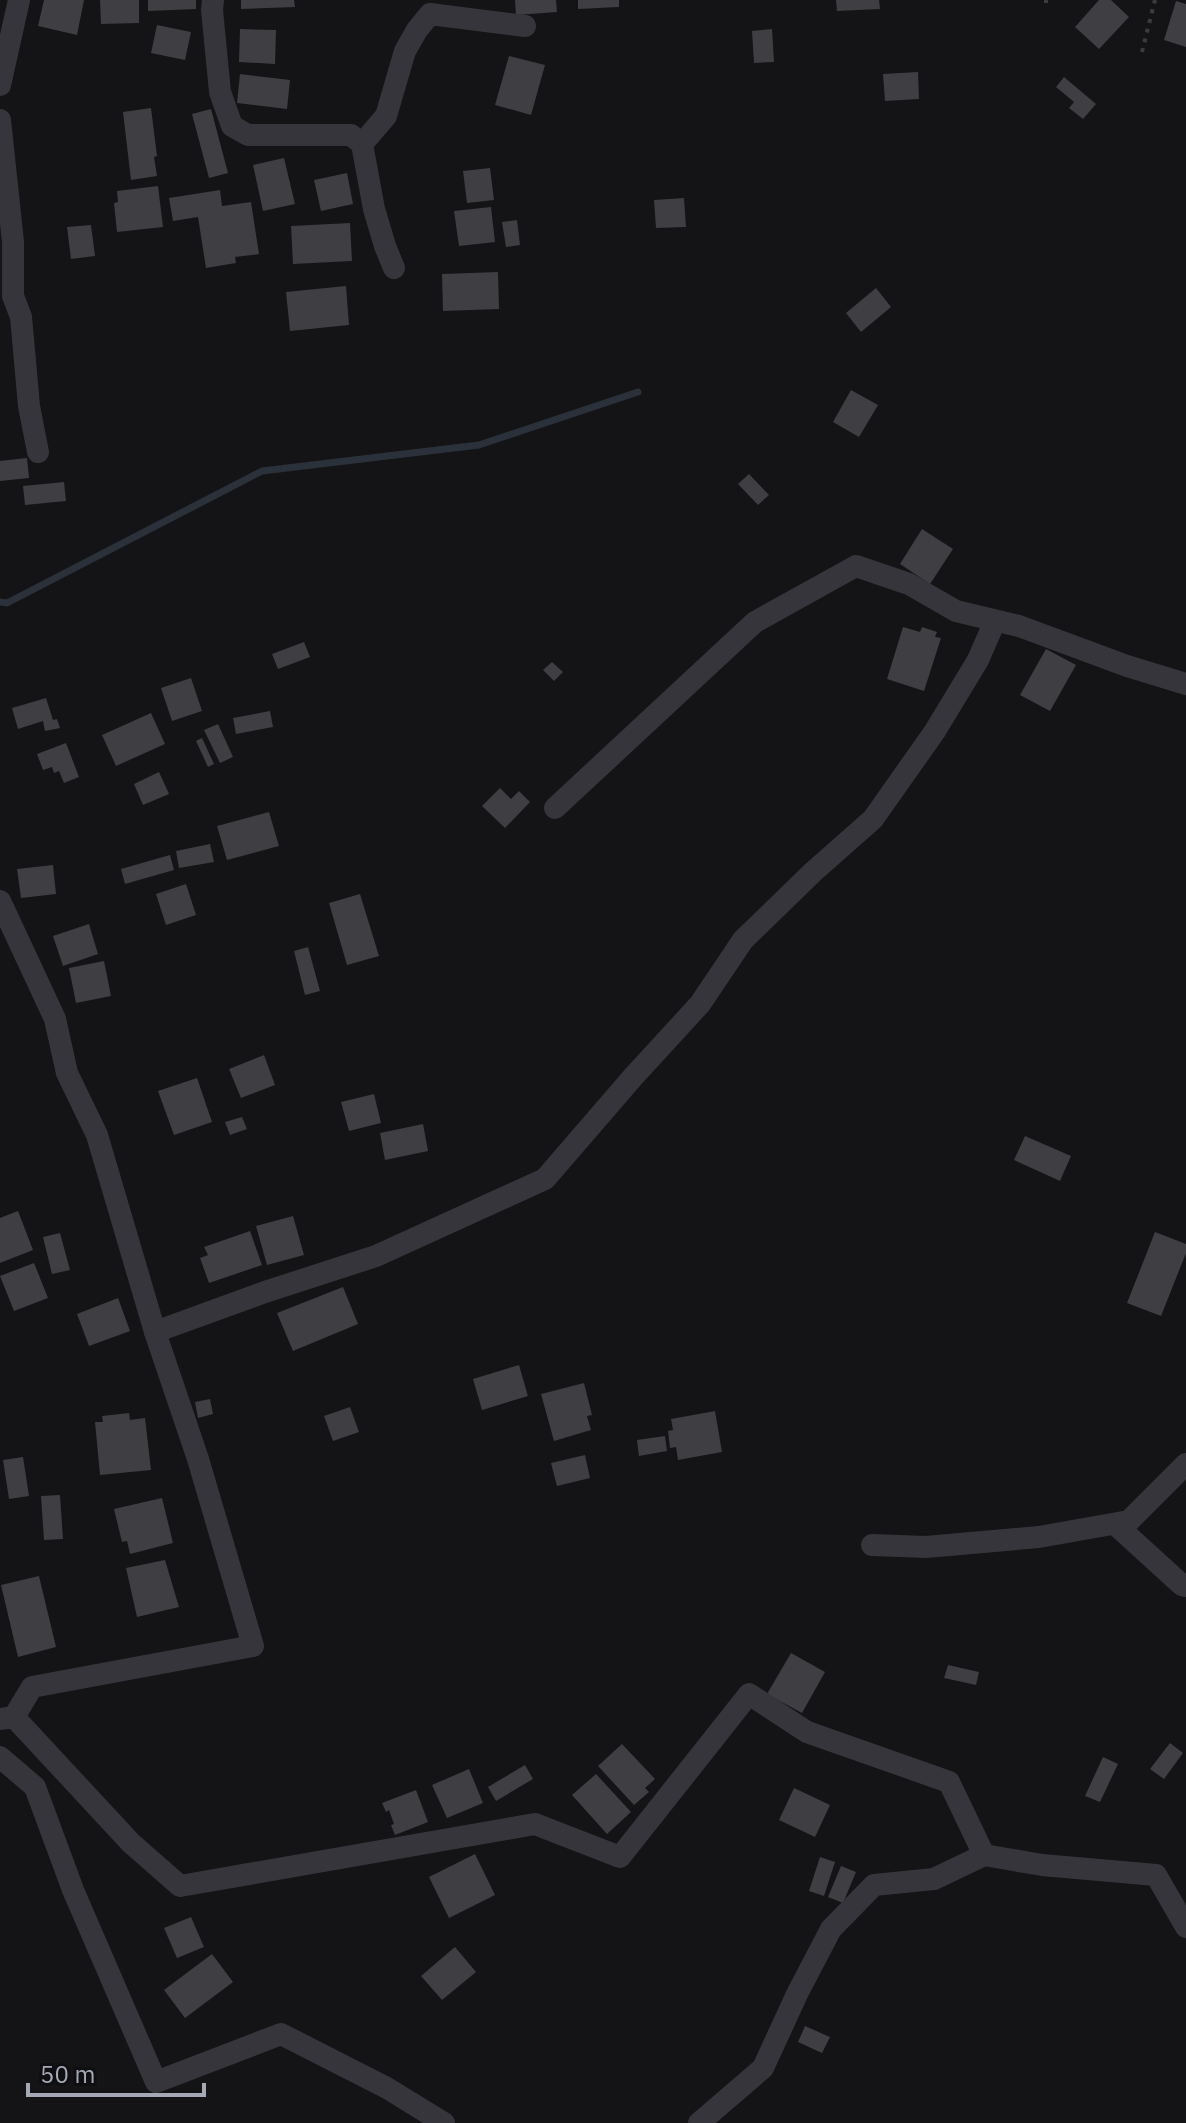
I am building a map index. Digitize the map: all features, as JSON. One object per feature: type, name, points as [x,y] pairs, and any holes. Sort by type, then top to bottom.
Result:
[{"type":"street","points":[[0,85],[19,0]]},
{"type":"street","points":[[213,0],[220,92],[232,126],[248,135],[351,135],[362,144],[374,209],[394,268]]},
{"type":"street","points":[[362,144],[386,116],[405,51],[430,14],[525,26]]},
{"type":"street","points":[[0,120],[13,242],[13,296],[21,317],[29,406],[38,452]]},
{"type":"street","points":[[555,808],[755,622],[856,566],[909,584],[956,611],[1019,626],[1186,684]]},
{"type":"street","points":[[155,1332],[376,1256],[545,1179],[700,1004],[743,940],[873,819],[935,731],[978,660],[995,621]]},
{"type":"street","points":[[0,901],[55,1019],[67,1073],[97,1135],[253,1646],[32,1687],[7,1718],[131,1843],[180,1886],[535,1824],[620,1857],[749,1694],[807,1732],[949,1782],[984,1855]]},
{"type":"street","points":[[872,1545],[926,1547],[1039,1537],[1129,1521],[1186,1464]]},
{"type":"street","points":[[1115,1524],[1186,1586]]},
{"type":"street","points":[[0,1757],[35,1787],[73,1890],[156,2082],[281,2034],[387,2088],[444,2123]]},
{"type":"street","points":[[699,2123],[763,2068],[831,1929],[874,1885],[934,1879],[984,1855],[1042,1865],[1156,1875],[1186,1927]]},
{"type":"path","points":[[1142,52],[1155,0]]},
{"type":"building","points":[[44,0],[84,0],[77,35],[38,26]]},
{"type":"building","points":[[100,0],[139,0],[139,23],[101,24]]},
{"type":"building","points":[[148,0],[196,0],[196,9],[148,11]]},
{"type":"building","points":[[241,0],[294,0],[295,7],[241,9]]},
{"type":"building","points":[[515,0],[556,0],[557,12],[516,15]]},
{"type":"building","points":[[578,0],[619,0],[619,7],[578,9]]},
{"type":"building","points":[[836,0],[879,0],[880,9],[837,11]]},
{"type":"building","points":[[1099,0],[1111,0],[1129,17],[1099,49],[1075,27]]},
{"type":"building","points":[[1176,1],[1186,4],[1186,47],[1164,40]]},
{"type":"building","points":[[157,25],[191,32],[185,60],[151,53]]},
{"type":"building","points":[[240,29],[276,30],[275,64],[239,62]]},
{"type":"building","points":[[772,29],[774,62],[754,63],[752,31]]},
{"type":"building","points":[[509,56],[545,65],[531,115],[495,105]]},
{"type":"building","points":[[918,72],[919,99],[885,101],[883,74]]},
{"type":"building","points":[[240,74],[290,80],[287,109],[237,103]]},
{"type":"building","points":[[1064,77],[1096,104],[1083,119],[1069,108],[1074,102],[1056,87]]},
{"type":"building","points":[[151,108],[157,176],[131,180],[123,112]]},
{"type":"building","points":[[211,109],[228,173],[209,178],[192,114]]},
{"type":"building","points":[[284,158],[295,204],[263,211],[253,165]]},
{"type":"building","points":[[490,168],[494,200],[467,203],[463,171]]},
{"type":"building","points":[[347,173],[353,204],[321,211],[314,180]]},
{"type":"building","points":[[158,186],[163,227],[117,232],[114,203],[118,202],[117,191]]},
{"type":"building","points":[[220,190],[222,206],[251,202],[259,254],[235,257],[236,263],[206,268],[198,217],[173,221],[169,198]]},
{"type":"building","points":[[684,198],[686,227],[656,228],[654,200]]},
{"type":"building","points":[[491,207],[495,242],[459,246],[454,211]]},
{"type":"building","points":[[517,220],[520,245],[506,247],[502,222]]},
{"type":"building","points":[[350,223],[352,261],[293,264],[291,226]]},
{"type":"building","points":[[91,225],[95,256],[71,259],[67,227]]},
{"type":"building","points":[[498,272],[499,309],[443,311],[442,274]]},
{"type":"building","points":[[346,286],[349,325],[290,331],[286,292]]},
{"type":"building","points":[[876,288],[891,307],[861,332],[846,313]]},
{"type":"building","points":[[851,390],[878,405],[859,437],[833,422]]},
{"type":"building","points":[[27,458],[29,478],[0,481],[0,461]]},
{"type":"building","points":[[749,474],[769,495],[758,505],[738,484]]},
{"type":"building","points":[[64,482],[66,501],[25,505],[23,486]]},
{"type":"building","points":[[922,529],[953,549],[930,584],[900,564]]},
{"type":"building","points":[[903,627],[920,632],[922,627],[937,632],[935,637],[941,638],[924,691],[887,679]]},
{"type":"building","points":[[304,642],[310,657],[278,669],[272,654]]},
{"type":"building","points":[[1046,649],[1076,665],[1050,711],[1020,695]]},
{"type":"building","points":[[552,662],[563,672],[554,681],[543,670]]},
{"type":"building","points":[[191,678],[202,711],[172,721],[161,688]]},
{"type":"building","points":[[46,698],[53,720],[57,719],[60,728],[45,731],[43,721],[18,729],[12,708]]},
{"type":"building","points":[[270,711],[273,727],[236,734],[233,718]]},
{"type":"building","points":[[151,713],[165,744],[116,766],[102,735]]},
{"type":"building","points":[[218,724],[233,757],[220,763],[204,730]]},
{"type":"building","points":[[202,738],[214,764],[208,767],[196,741]]},
{"type":"building","points":[[66,743],[79,777],[64,783],[59,771],[54,773],[52,767],[43,770],[37,754]]},
{"type":"building","points":[[159,772],[169,794],[143,805],[134,784]]},
{"type":"building","points":[[500,788],[511,799],[519,791],[530,802],[505,828],[482,806]]},
{"type":"building","points":[[269,812],[279,846],[227,860],[217,826]]},
{"type":"building","points":[[210,844],[214,862],[179,868],[176,851]]},
{"type":"building","points":[[170,855],[174,870],[125,884],[121,869]]},
{"type":"building","points":[[53,865],[56,894],[21,898],[17,869]]},
{"type":"building","points":[[186,884],[196,915],[166,925],[156,894]]},
{"type":"building","points":[[360,894],[379,956],[347,965],[329,903]]},
{"type":"building","points":[[89,924],[98,954],[63,966],[53,936]]},
{"type":"building","points":[[308,947],[320,991],[305,995],[294,951]]},
{"type":"building","points":[[104,961],[111,996],[76,1003],[69,968]]},
{"type":"building","points":[[264,1055],[275,1085],[241,1098],[229,1069]]},
{"type":"building","points":[[197,1078],[212,1122],[174,1135],[158,1091]]},
{"type":"building","points":[[374,1094],[381,1123],[349,1131],[341,1102]]},
{"type":"building","points":[[242,1117],[247,1129],[230,1135],[225,1122]]},
{"type":"building","points":[[423,1124],[428,1151],[385,1160],[380,1133]]},
{"type":"building","points":[[1025,1136],[1071,1156],[1060,1181],[1014,1160]]},
{"type":"building","points":[[18,1211],[33,1250],[0,1263],[0,1218]]},
{"type":"building","points":[[293,1216],[304,1255],[267,1265],[256,1226]]},
{"type":"building","points":[[250,1231],[262,1265],[209,1283],[200,1258],[208,1255],[204,1247]]},
{"type":"building","points":[[1155,1232],[1186,1244],[1186,1253],[1161,1316],[1127,1303]]},
{"type":"building","points":[[60,1233],[70,1270],[52,1274],[43,1237]]},
{"type":"building","points":[[34,1263],[48,1298],[14,1311],[0,1276]]},
{"type":"building","points":[[343,1287],[358,1324],[293,1351],[277,1313]]},
{"type":"building","points":[[118,1298],[130,1331],[89,1346],[77,1314]]},
{"type":"building","points":[[519,1365],[528,1396],[482,1410],[473,1379]]},
{"type":"building","points":[[584,1383],[592,1415],[587,1416],[591,1430],[554,1441],[541,1394]]},
{"type":"building","points":[[210,1399],[213,1414],[198,1418],[195,1402]]},
{"type":"building","points":[[350,1407],[359,1432],[333,1441],[324,1416]]},
{"type":"building","points":[[715,1411],[722,1452],[678,1460],[676,1447],[670,1448],[668,1431],[673,1430],[671,1419]]},
{"type":"building","points":[[129,1413],[130,1420],[145,1418],[151,1470],[100,1475],[95,1422],[103,1422],[102,1416]]},
{"type":"building","points":[[665,1436],[667,1451],[639,1456],[637,1440]]},
{"type":"building","points":[[585,1455],[590,1478],[557,1486],[551,1463]]},
{"type":"building","points":[[23,1457],[29,1496],[9,1499],[3,1460]]},
{"type":"building","points":[[60,1495],[63,1539],[44,1540],[41,1496]]},
{"type":"building","points":[[162,1498],[173,1543],[130,1554],[127,1541],[122,1542],[114,1509]]},
{"type":"building","points":[[165,1560],[179,1607],[137,1617],[126,1568]]},
{"type":"building","points":[[39,1576],[56,1647],[18,1657],[1,1585]]},
{"type":"building","points":[[791,1653],[825,1672],[802,1713],[767,1694]]},
{"type":"building","points":[[948,1665],[979,1672],[976,1685],[944,1678]]},
{"type":"building","points":[[1170,1743],[1183,1753],[1164,1779],[1150,1769]]},
{"type":"building","points":[[622,1744],[655,1779],[645,1788],[649,1792],[634,1805],[598,1766]]},
{"type":"building","points":[[1103,1757],[1118,1764],[1100,1802],[1085,1796]]},
{"type":"building","points":[[525,1765],[533,1779],[496,1801],[488,1787]]},
{"type":"building","points":[[469,1769],[483,1803],[447,1818],[432,1785]]},
{"type":"building","points":[[596,1774],[631,1812],[607,1834],[572,1795]]},
{"type":"building","points":[[794,1788],[830,1805],[815,1837],[779,1820]]},
{"type":"building","points":[[416,1790],[428,1822],[395,1835],[389,1810],[386,1812],[382,1803]]},
{"type":"building","points":[[475,1854],[495,1895],[449,1918],[429,1877]]},
{"type":"building","points":[[820,1857],[835,1862],[824,1896],[809,1891]]},
{"type":"building","points":[[841,1866],[856,1872],[843,1903],[828,1897]]},
{"type":"building","points":[[191,1917],[204,1947],[177,1958],[164,1928]]},
{"type":"building","points":[[455,1947],[476,1972],[442,2000],[421,1976]]},
{"type":"building","points":[[212,1954],[233,1982],[185,2018],[164,1990]]},
{"type":"building","points":[[805,2026],[830,2037],[822,2053],[798,2042]]},
{"type":"waterway","points":[[0,602],[7,603],[262,471],[479,445],[638,392]]}]
